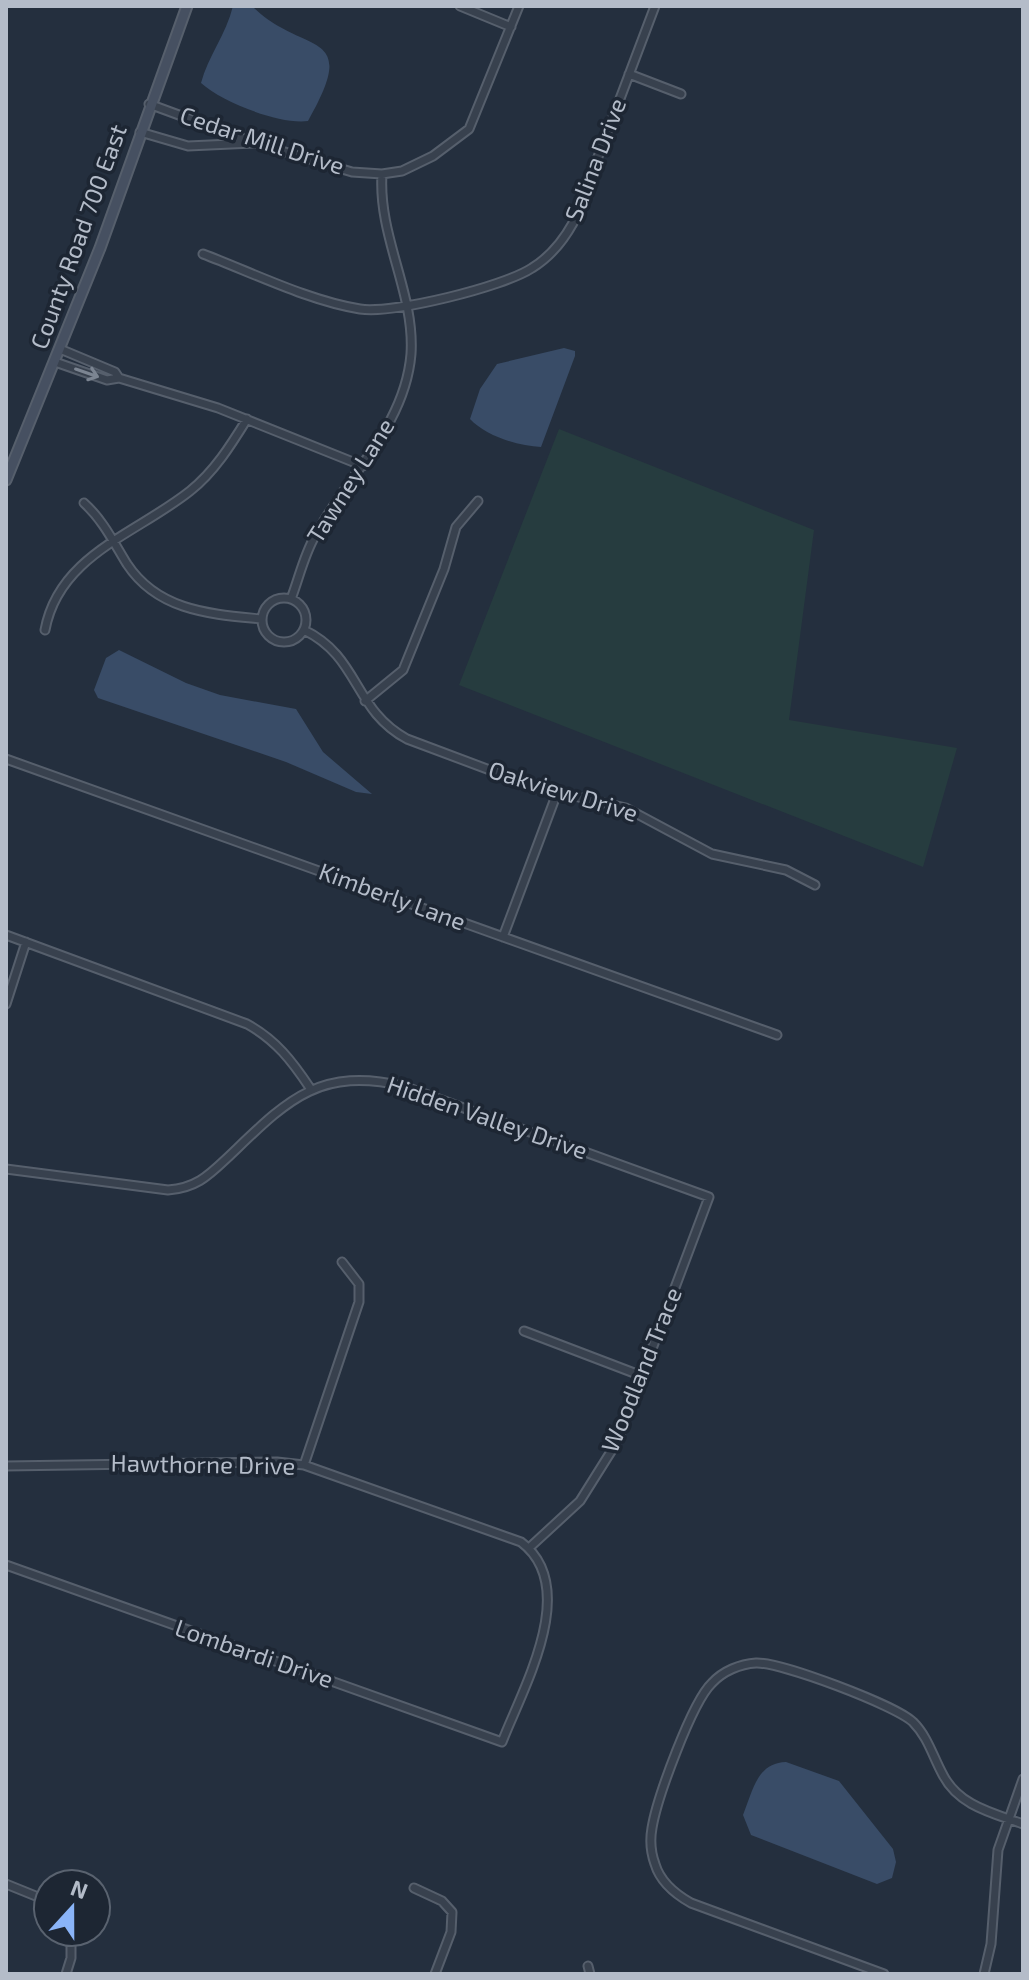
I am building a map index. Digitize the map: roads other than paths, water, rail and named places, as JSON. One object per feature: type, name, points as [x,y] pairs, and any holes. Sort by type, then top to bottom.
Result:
[{"type":"main road","name":"County Road 700 East","points":[[6,480],[60,349],[187,6]]},
{"type":"street","points":[[460,6],[511,27]]},
{"type":"street","name":"Cedar Mill Drive","points":[[149,104],[255,143],[352,172],[382,174],[423,162],[469,129],[519,6]]},
{"type":"street","name":"Salina Drive","points":[[203,254],[346,306],[376,310],[405,307],[516,277],[556,247],[573,223],[655,6]]},
{"type":"street","points":[[629,74],[681,94]]},
{"type":"street","points":[[140,132],[188,146],[255,143]]},
{"type":"street","name":"Tawney Lane","points":[[291,599],[314,537],[391,419],[408,374],[411,340],[383,220],[382,174]]},
{"type":"street","points":[[60,349],[115,372],[119,378]]},
{"type":"street","points":[[55,362],[107,380],[119,378],[247,419],[363,466]]},
{"type":"street","points":[[45,630],[61,586],[89,557],[114,543],[205,478],[247,419]]},
{"type":"street","points":[[365,701],[403,670],[444,569],[456,527],[478,501]]},
{"type":"street","points":[[84,503],[137,578],[159,597],[207,613],[261,619]]},
{"type":"street","points":[[291,599],[303,608],[304,630],[293,640],[278,642],[265,633],[261,619],[271,601],[291,599]]},
{"type":"street","name":"Oakview Drive","points":[[304,630],[337,652],[365,701],[388,727],[407,739],[557,793],[626,808],[712,854],[786,870],[815,885]]},
{"type":"street","name":"Kimberly Lane","points":[[6,759],[777,1035]]},
{"type":"street","points":[[503,937],[557,793]]},
{"type":"street","points":[[6,935],[247,1024],[289,1055],[310,1088]]},
{"type":"street","points":[[6,1004],[26,942]]},
{"type":"street","name":"Hidden Valley Drive","points":[[6,1169],[168,1190],[186,1189],[202,1181],[280,1107],[310,1088],[376,1080],[403,1086],[667,1181]]},
{"type":"street","name":"Woodland Trace","points":[[529,1548],[560,1522],[593,1483],[617,1442],[642,1376],[709,1197],[667,1181]]},
{"type":"street","points":[[304,1465],[359,1302],[359,1284],[342,1262]]},
{"type":"street","points":[[524,1331],[642,1376]]},
{"type":"street","name":"Hawthorne Drive","points":[[6,1466],[277,1462],[304,1465],[505,1535],[529,1548]]},
{"type":"street","name":"Lombardi Drive","points":[[6,1565],[502,1742],[532,1665],[547,1614],[549,1588],[540,1560],[529,1548]]},
{"type":"street","points":[[884,1974],[691,1903],[672,1890],[655,1867],[652,1826],[694,1709],[713,1682],[728,1671],[759,1663],[781,1666],[904,1714],[922,1732],[942,1774],[957,1794],[978,1808],[1023,1824]]},
{"type":"street","points":[[984,1974],[991,1944],[996,1862],[1023,1779]]},
{"type":"street","points":[[6,1884],[32,1895]]},
{"type":"street","points":[[414,1888],[442,1901],[452,1912],[451,1932],[435,1974]]},
{"type":"street","points":[[66,1974],[71,1948]]},
{"type":"water","points":[[233,6],[252,6],[271,22],[319,47],[327,56],[329,70],[323,91],[308,121],[282,119],[252,111],[223,98],[201,83]]},
{"type":"water","points":[[564,348],[575,351],[575,356],[541,447],[503,439],[470,419],[480,389],[497,364]]},
{"type":"water","points":[[119,650],[186,683],[220,695],[296,709],[323,752],[372,794],[356,792],[286,762],[98,698],[94,690],[106,658]]},
{"type":"water","points":[[786,1762],[839,1781],[893,1849],[896,1862],[892,1878],[877,1884],[751,1835],[743,1815],[753,1788],[768,1767]]}]
